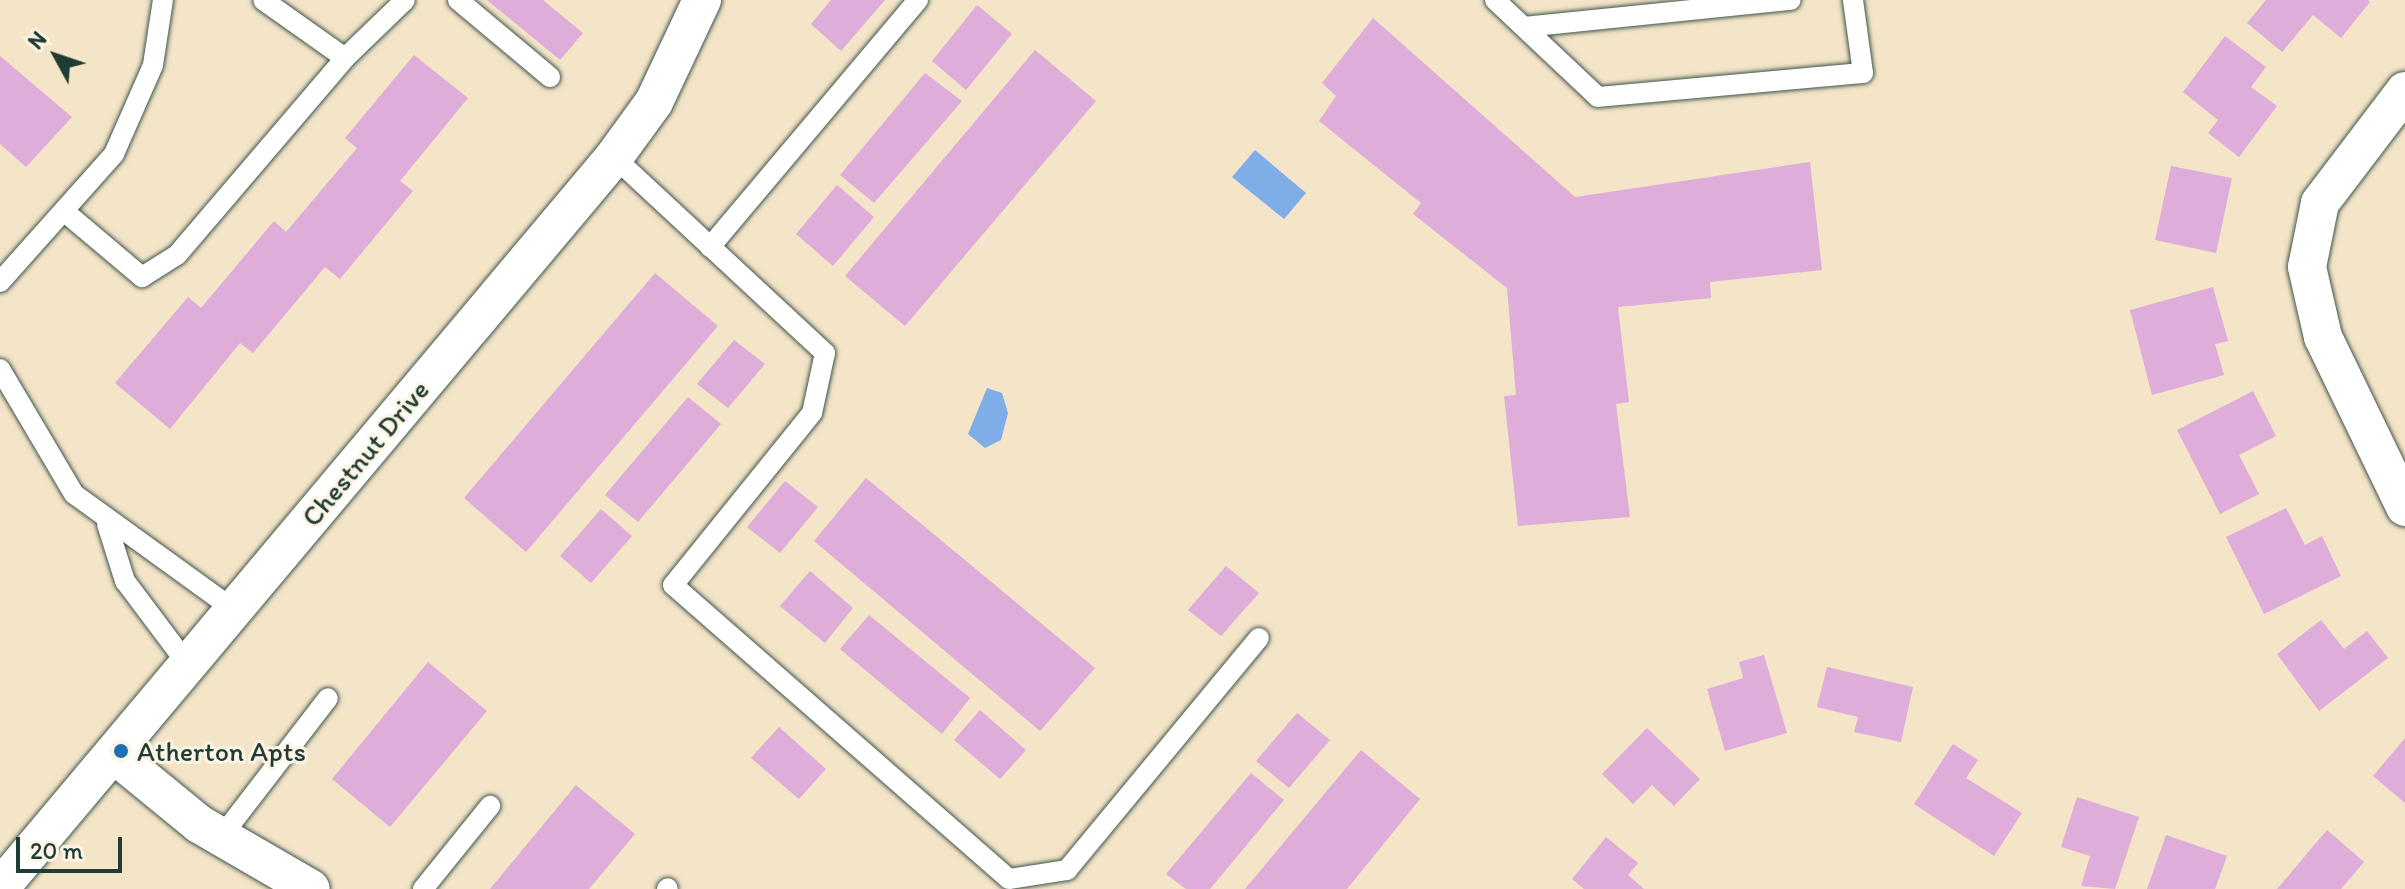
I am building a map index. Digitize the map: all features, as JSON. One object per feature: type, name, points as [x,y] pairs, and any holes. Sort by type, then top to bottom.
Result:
[{"type":"street","name":"Chestnut Drive","points":[[0,887],[116,756],[233,609],[614,157],[654,102],[702,0]]},
{"type":"street","points":[[2405,91],[2320,203],[2307,267],[2323,337],[2405,507]]},
{"type":"street","points":[[116,756],[221,837],[311,889]]},
{"type":"lane","points":[[0,282],[114,154],[137,110],[163,0]]},
{"type":"lane","points":[[263,0],[345,58]]},
{"type":"lane","points":[[65,212],[142,277],[177,255],[345,58],[405,0]]},
{"type":"lane","points":[[458,0],[550,77]]},
{"type":"lane","points":[[710,247],[918,0]]},
{"type":"lane","points":[[1495,0],[1598,97],[1863,73],[1853,0]]},
{"type":"lane","points":[[1524,27],[1791,0]]},
{"type":"lane","points":[[614,157],[825,353],[812,413],[673,585],[1009,879],[1067,870],[1259,638]]},
{"type":"lane","points":[[0,369],[74,494],[107,524],[233,609]]},
{"type":"lane","points":[[107,524],[125,581],[188,665]]},
{"type":"lane","points":[[221,837],[328,698]]},
{"type":"lane","points":[[423,889],[490,806]]},
{"type":"water","points":[[1255,150],[1306,193],[1284,219],[1232,177]]},
{"type":"water","points":[[987,388],[1002,393],[1008,413],[1001,440],[985,448],[968,434]]},
{"type":"building","points":[[487,0],[543,0],[583,33],[560,60]]},
{"type":"building","points":[[831,0],[885,0],[841,51],[811,24]]},
{"type":"building","points":[[2266,0],[2370,2],[2341,38],[2313,15],[2282,52],[2247,23]]},
{"type":"building","points":[[977,5],[1012,34],[966,90],[932,61]]},
{"type":"building","points":[[1373,18],[1575,197],[1810,162],[1822,270],[1710,282],[1711,298],[1618,307],[1629,402],[1616,404],[1630,517],[1518,526],[1504,396],[1516,395],[1507,288],[1413,214],[1421,203],[1319,121],[1336,96],[1322,83]]},
{"type":"building","points":[[2225,36],[2266,67],[2251,87],[2277,106],[2239,157],[2208,133],[2218,120],[2183,92]]},
{"type":"building","points":[[1035,50],[1096,101],[905,326],[845,276]]},
{"type":"building","points":[[414,55],[468,98],[400,181],[413,191],[340,279],[325,267],[253,353],[240,343],[170,429],[115,383],[188,297],[201,308],[274,221],[286,232],[357,148],[345,138]]},
{"type":"building","points":[[0,56],[72,117],[26,167],[0,144]]},
{"type":"building","points":[[925,73],[962,101],[874,203],[840,175]]},
{"type":"building","points":[[2171,166],[2232,178],[2216,253],[2155,240]]},
{"type":"building","points":[[837,185],[874,217],[833,266],[796,234]]},
{"type":"building","points":[[655,273],[718,326],[526,552],[464,498]]},
{"type":"building","points":[[2213,287],[2228,341],[2215,344],[2224,375],[2152,395],[2130,310]]},
{"type":"building","points":[[734,340],[765,364],[728,408],[697,384]]},
{"type":"building","points":[[2253,391],[2276,436],[2239,455],[2259,494],[2220,514],[2177,430]]},
{"type":"building","points":[[688,397],[721,424],[638,522],[605,495]]},
{"type":"building","points":[[866,478],[1095,668],[1040,731],[814,541]]},
{"type":"building","points":[[785,481],[818,507],[780,553],[747,527]]},
{"type":"building","points":[[2286,508],[2305,545],[2322,536],[2341,576],[2264,614],[2226,537]]},
{"type":"building","points":[[601,509],[632,536],[591,583],[560,556]]},
{"type":"building","points":[[1226,566],[1259,593],[1221,636],[1188,610]]},
{"type":"building","points":[[810,571],[853,608],[825,643],[780,606]]},
{"type":"building","points":[[869,615],[970,698],[942,734],[840,649]]},
{"type":"building","points":[[2321,620],[2344,649],[2367,631],[2388,658],[2319,711],[2277,654]]},
{"type":"building","points":[[1764,655],[1787,733],[1725,751],[1707,689],[1743,678],[1739,662]]},
{"type":"building","points":[[428,662],[487,711],[390,827],[332,779]]},
{"type":"building","points":[[1827,667],[1913,687],[1901,742],[1854,732],[1858,717],[1817,707]]},
{"type":"building","points":[[980,710],[1026,750],[1000,779],[954,740]]},
{"type":"building","points":[[1297,713],[1330,740],[1289,788],[1256,761]]},
{"type":"building","points":[[779,727],[826,769],[799,799],[751,758]]},
{"type":"building","points":[[1647,728],[1700,779],[1674,806],[1652,785],[1633,804],[1602,774]]},
{"type":"building","points":[[2405,738],[2405,803],[2373,776]]},
{"type":"building","points":[[1953,744],[1978,760],[1966,778],[2022,813],[1994,856],[1914,804]]},
{"type":"building","points":[[1361,750],[1420,799],[1347,889],[1245,889]]},
{"type":"building","points":[[1251,773],[1284,800],[1210,889],[1186,889],[1166,874]]},
{"type":"building","points":[[576,785],[635,834],[589,889],[490,889]]},
{"type":"building","points":[[2077,797],[2139,817],[2115,889],[2081,886],[2090,856],[2061,847]]},
{"type":"building","points":[[2327,830],[2364,862],[2341,889],[2277,889]]},
{"type":"building","points":[[2166,835],[2227,856],[2215,889],[2147,889]]},
{"type":"building","points":[[1606,837],[1638,863],[1628,875],[1644,889],[1584,889],[1572,879]]},
{"type":"place","name":"Atherton Apts","points":[[121,751]]}]
